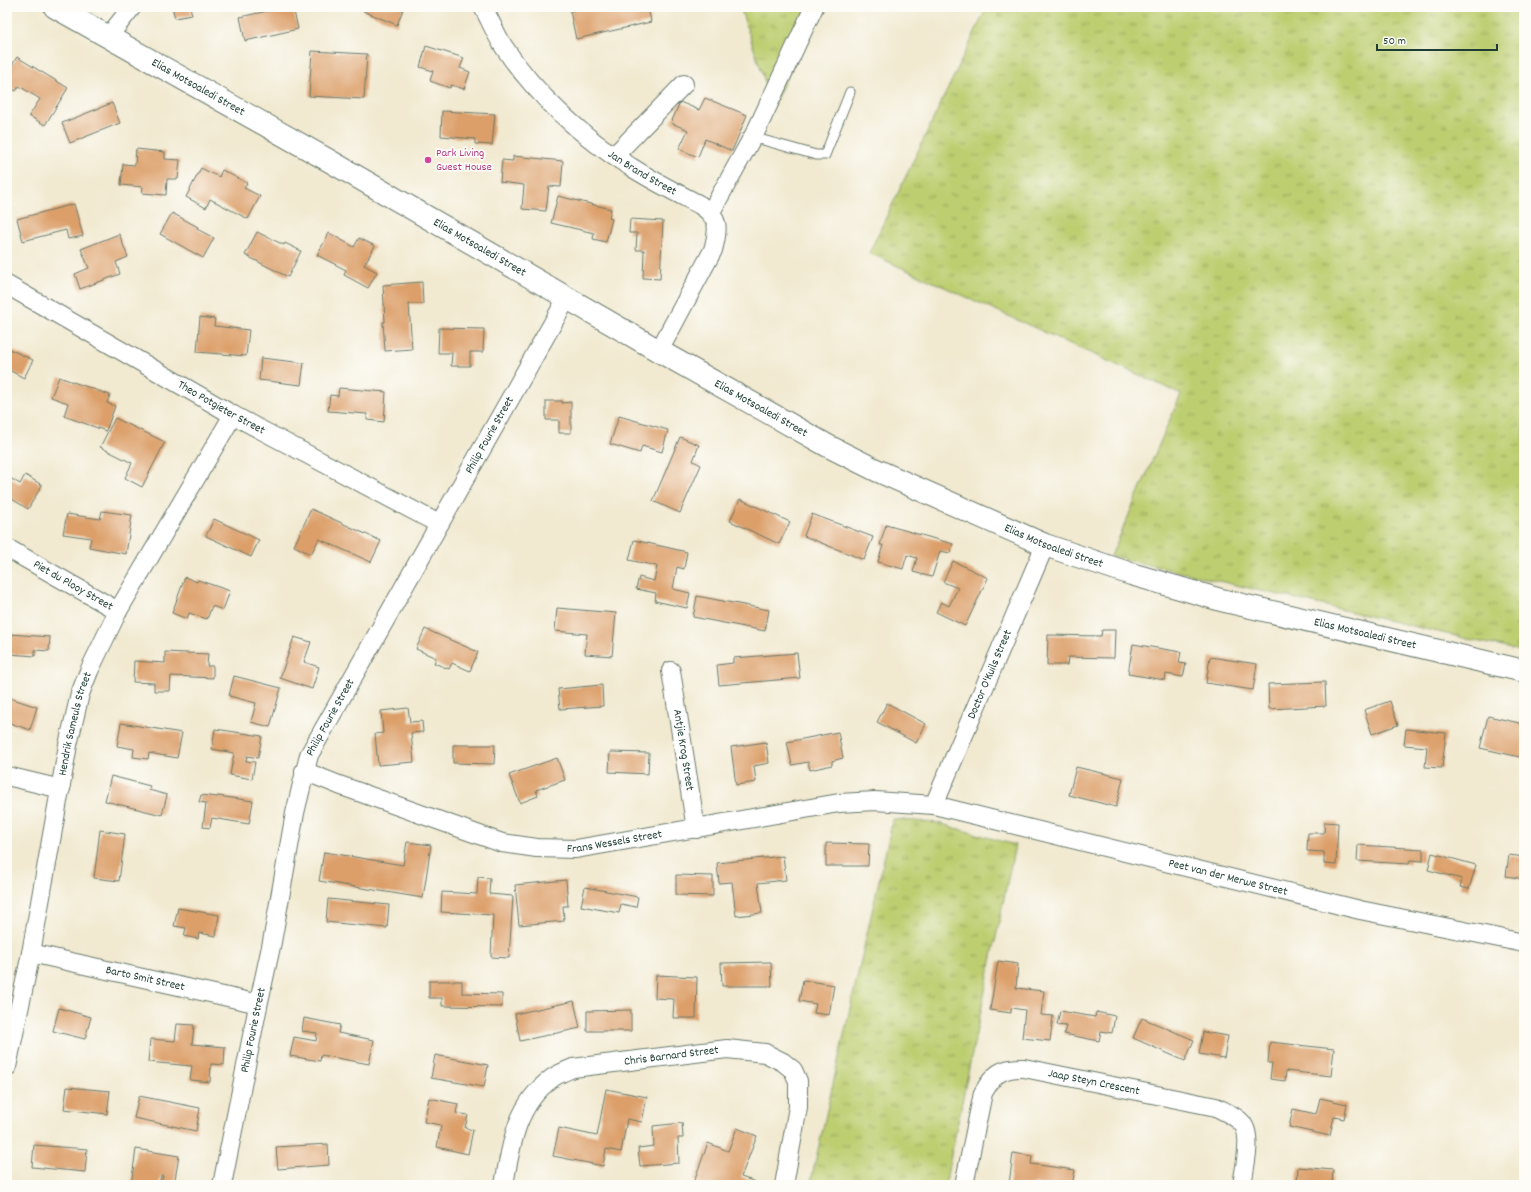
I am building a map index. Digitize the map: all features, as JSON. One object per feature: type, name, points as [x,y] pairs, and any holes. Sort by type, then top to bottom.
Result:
[{"type":"street","name":"Elias Motsoaledi Street","points":[[55,7],[328,160],[659,351],[828,446],[876,470],[1045,545],[1131,574],[1221,600],[1524,671]]},
{"type":"street","points":[[108,37],[132,7]]},
{"type":"street","name":"Jan Brand Street","points":[[483,7],[504,47],[529,82],[570,121],[630,167],[711,212]]},
{"type":"street","points":[[659,351],[714,250],[717,226],[711,212],[768,106],[814,7]]},
{"type":"street","points":[[614,156],[684,84]]},
{"type":"street","name":"Theo Potgieter Street","points":[[7,285],[233,415],[439,524]]},
{"type":"street","name":"Philip Fourie Street","points":[[222,1185],[272,942],[286,856],[304,771],[309,755],[567,298]]},
{"type":"street","name":"Hendrik Sameuls Street","points":[[7,1067],[31,953],[68,745],[80,694],[89,670],[118,611],[233,415]]},
{"type":"street","name":"Doctor O'Kuils Street","points":[[934,805],[1045,545]]},
{"type":"street","name":"Piet du Plooy Street","points":[[7,548],[118,611]]},
{"type":"street","name":"Antjie Krog Street","points":[[671,671],[696,829]]},
{"type":"street","name":"Frans Wessels Street","points":[[304,771],[502,843],[521,846],[576,849],[839,803],[875,801],[934,805]]},
{"type":"street","points":[[7,776],[61,789]]},
{"type":"street","name":"Peet van der Merwe Street","points":[[934,805],[1360,910],[1524,943]]},
{"type":"street","name":"Barto Smit Street","points":[[31,953],[250,1002],[258,1006]]},
{"type":"street","name":"Chris Barnard Street","points":[[504,1185],[511,1146],[518,1122],[528,1103],[552,1078],[573,1068],[727,1049],[765,1054],[784,1062],[793,1070],[798,1081],[798,1107],[784,1185]]},
{"type":"street","name":"Jaap Steyn Crescent","points":[[964,1185],[983,1093],[990,1080],[1002,1071],[1012,1068],[1024,1068],[1216,1108],[1236,1118],[1244,1126],[1248,1143],[1242,1185]]},
{"type":"lane","points":[[752,137],[816,155],[825,155],[850,92]]},
{"type":"green space","points":[[740,7],[821,7],[773,106]]},
{"type":"green space","points":[[987,7],[1524,7],[1524,652],[1111,556],[1181,394],[869,253]]},
{"type":"green space","points":[[893,819],[938,823],[1015,845],[945,1185],[810,1185]]},
{"type":"building","points":[[172,7],[190,7],[192,15],[175,18]]},
{"type":"building","points":[[286,7],[293,7],[298,29],[245,41],[240,17]]},
{"type":"building","points":[[365,7],[404,7],[397,25],[363,11]]},
{"type":"building","points":[[588,7],[648,7],[651,22],[576,39],[570,11]]},
{"type":"building","points":[[426,46],[464,58],[460,68],[470,72],[464,89],[451,85],[450,88],[430,81],[433,71],[420,67]]},
{"type":"building","points":[[312,51],[367,54],[364,99],[309,96]]},
{"type":"building","points":[[17,57],[68,88],[45,125],[29,116],[40,99],[19,86],[16,91],[7,86],[7,73]]},
{"type":"building","points":[[705,98],[747,115],[732,151],[705,139],[698,157],[679,149],[688,130],[671,123],[680,102],[699,110]]},
{"type":"building","points":[[112,103],[120,123],[70,143],[62,123]]},
{"type":"building","points":[[442,111],[495,114],[492,145],[475,144],[475,139],[441,136]]},
{"type":"building","points":[[136,149],[165,152],[165,159],[180,160],[178,179],[167,179],[166,195],[142,193],[143,187],[121,185],[123,164],[135,165]]},
{"type":"building","points":[[513,156],[563,161],[561,187],[549,186],[546,211],[522,209],[524,185],[500,182],[502,160],[513,161]]},
{"type":"building","points":[[201,168],[219,177],[222,170],[247,183],[244,188],[260,196],[248,219],[210,199],[206,208],[186,197]]},
{"type":"building","points":[[558,196],[611,209],[609,218],[612,219],[606,242],[593,239],[594,233],[551,223]]},
{"type":"building","points":[[74,204],[83,236],[68,239],[66,230],[23,241],[17,219]]},
{"type":"building","points":[[172,213],[198,227],[197,229],[214,238],[203,258],[160,234]]},
{"type":"building","points":[[630,219],[663,221],[660,279],[643,278],[644,250],[636,250],[637,233],[629,233]]},
{"type":"building","points":[[257,232],[284,245],[285,243],[301,251],[288,277],[245,255]]},
{"type":"building","points":[[329,233],[354,247],[359,238],[375,246],[364,265],[377,272],[368,288],[344,275],[346,270],[317,255]]},
{"type":"building","points":[[119,234],[128,257],[116,262],[120,274],[80,289],[75,274],[89,268],[81,249]]},
{"type":"building","points":[[422,282],[423,304],[409,304],[412,349],[385,351],[383,285]]},
{"type":"building","points":[[200,317],[215,319],[214,326],[249,330],[246,356],[197,352]]},
{"type":"building","points":[[439,328],[484,329],[483,352],[470,352],[470,366],[451,366],[452,353],[438,353]]},
{"type":"building","points":[[7,348],[33,360],[24,378],[7,369]]},
{"type":"building","points":[[261,358],[304,363],[301,385],[259,380]]},
{"type":"building","points":[[59,377],[110,395],[107,403],[115,406],[106,431],[64,416],[68,403],[51,397]]},
{"type":"building","points":[[339,388],[386,392],[384,422],[367,420],[367,414],[328,411],[330,395],[338,396]]},
{"type":"building","points":[[546,401],[562,401],[562,403],[571,402],[571,433],[559,433],[559,420],[546,420]]},
{"type":"building","points":[[619,416],[668,430],[662,452],[642,446],[640,453],[610,444]]},
{"type":"building","points":[[115,418],[165,442],[142,487],[125,478],[132,463],[100,447]]},
{"type":"building","points":[[680,437],[699,445],[693,461],[701,465],[680,513],[653,501]]},
{"type":"building","points":[[25,475],[42,485],[28,509],[7,496],[7,476],[20,484]]},
{"type":"building","points":[[740,499],[790,522],[779,544],[730,521]]},
{"type":"building","points":[[311,509],[381,541],[371,562],[319,539],[311,554],[294,546]]},
{"type":"building","points":[[102,511],[132,515],[126,554],[89,547],[91,538],[63,534],[67,514],[100,519]]},
{"type":"building","points":[[812,514],[873,537],[864,560],[804,536]]},
{"type":"building","points":[[214,519],[259,540],[251,557],[206,536]]},
{"type":"building","points":[[886,525],[953,544],[950,553],[940,551],[932,577],[913,572],[917,558],[907,555],[903,569],[878,562],[883,545],[880,545]]},
{"type":"building","points":[[634,540],[687,552],[684,569],[677,567],[673,589],[690,593],[687,608],[655,601],[656,593],[636,589],[639,577],[654,581],[657,566],[629,560]]},
{"type":"building","points":[[953,561],[988,578],[965,626],[936,612],[941,602],[949,606],[958,588],[943,582]]},
{"type":"building","points":[[185,577],[197,582],[198,580],[230,591],[223,610],[212,606],[207,619],[189,613],[187,619],[172,613]]},
{"type":"building","points":[[697,596],[769,610],[765,631],[693,617]]},
{"type":"building","points":[[557,608],[616,613],[612,656],[585,654],[587,634],[555,631]]},
{"type":"building","points":[[425,629],[478,652],[470,671],[452,663],[449,669],[434,663],[436,658],[416,649]]},
{"type":"building","points":[[1102,630],[1115,630],[1114,658],[1068,657],[1067,665],[1047,665],[1048,635],[1101,636]]},
{"type":"building","points":[[10,634],[50,637],[49,651],[35,650],[35,656],[9,654]]},
{"type":"building","points":[[294,637],[311,642],[304,662],[319,667],[312,689],[280,678]]},
{"type":"building","points":[[1133,644],[1181,652],[1179,663],[1186,664],[1183,677],[1166,674],[1165,680],[1128,674]]},
{"type":"building","points":[[165,652],[208,654],[207,666],[213,666],[213,678],[171,676],[170,691],[154,691],[154,683],[133,682],[134,661],[165,663]]},
{"type":"building","points":[[797,653],[800,678],[719,685],[717,665],[733,663],[733,658]]},
{"type":"building","points":[[1210,657],[1257,664],[1253,690],[1206,683]]},
{"type":"building","points":[[234,676],[281,688],[270,727],[251,722],[256,703],[229,696]]},
{"type":"building","points":[[1325,682],[1326,706],[1269,709],[1268,684]]},
{"type":"building","points":[[602,685],[603,706],[560,709],[558,689]]},
{"type":"building","points":[[7,697],[37,707],[30,730],[7,722]]},
{"type":"building","points":[[1390,701],[1398,725],[1372,734],[1364,710]]},
{"type":"building","points":[[887,703],[926,724],[916,743],[877,722]]},
{"type":"building","points":[[408,708],[410,722],[422,721],[423,732],[411,733],[414,762],[378,765],[375,734],[383,733],[381,711]]},
{"type":"building","points":[[1488,716],[1524,724],[1524,758],[1480,748]]},
{"type":"building","points":[[121,723],[182,733],[177,758],[149,753],[148,759],[133,757],[134,749],[117,746]]},
{"type":"building","points":[[215,729],[262,736],[258,758],[247,756],[246,761],[255,762],[252,779],[230,775],[234,753],[212,749]]},
{"type":"building","points":[[1406,729],[1446,733],[1442,768],[1425,767],[1427,747],[1404,745]]},
{"type":"building","points":[[838,732],[843,758],[832,761],[832,765],[810,770],[808,762],[792,765],[787,742]]},
{"type":"building","points":[[766,742],[769,763],[754,766],[756,782],[736,785],[731,747]]},
{"type":"building","points":[[453,745],[495,745],[494,764],[453,763]]},
{"type":"building","points":[[610,752],[649,753],[648,774],[609,772]]},
{"type":"building","points":[[557,758],[565,780],[536,790],[538,796],[520,803],[509,775]]},
{"type":"building","points":[[1076,767],[1123,778],[1116,807],[1069,795]]},
{"type":"building","points":[[111,776],[150,786],[149,790],[167,795],[162,815],[105,801]]},
{"type":"building","points":[[201,795],[253,801],[249,824],[212,818],[210,828],[203,827],[206,803],[199,802]]},
{"type":"building","points":[[1325,822],[1338,823],[1336,865],[1324,864],[1324,852],[1307,851],[1308,833],[1324,833]]},
{"type":"building","points":[[100,830],[125,834],[119,881],[94,878]]},
{"type":"building","points":[[407,842],[431,845],[423,898],[319,881],[324,852],[403,865]]},
{"type":"building","points":[[826,843],[869,844],[868,866],[826,866]]},
{"type":"building","points":[[1358,845],[1423,849],[1423,861],[1410,860],[1409,864],[1357,861]]},
{"type":"building","points":[[1432,853],[1476,865],[1469,889],[1460,887],[1462,879],[1428,870]]},
{"type":"building","points":[[1509,855],[1524,857],[1524,879],[1506,876]]},
{"type":"building","points":[[783,856],[786,880],[758,883],[762,913],[736,916],[732,882],[719,883],[717,863]]},
{"type":"building","points":[[676,875],[713,876],[713,896],[676,895]]},
{"type":"building","points":[[478,877],[490,878],[489,894],[513,896],[509,958],[491,957],[493,915],[441,912],[442,892],[477,894]]},
{"type":"building","points":[[566,880],[568,906],[563,906],[564,921],[519,925],[515,885]]},
{"type":"building","points":[[585,887],[638,897],[636,907],[621,904],[619,913],[581,906]]},
{"type":"building","points":[[328,899],[389,905],[387,928],[326,922]]},
{"type":"building","points":[[178,908],[219,915],[216,936],[199,933],[198,939],[184,936],[186,928],[174,926]]},
{"type":"building","points":[[998,961],[1018,964],[1016,988],[1044,991],[1041,1015],[1053,1016],[1050,1041],[1022,1038],[1025,1010],[1011,1008],[1011,1013],[990,1010]]},
{"type":"building","points":[[771,962],[772,986],[722,986],[721,963]]},
{"type":"building","points":[[656,975],[697,977],[696,1018],[673,1018],[674,999],[655,998]]},
{"type":"building","points":[[803,980],[834,985],[829,1015],[814,1013],[816,1004],[799,1001]]},
{"type":"building","points":[[429,981],[462,981],[462,993],[502,994],[502,1007],[442,1006],[442,998],[429,998]]},
{"type":"building","points":[[574,1001],[580,1028],[520,1041],[515,1014]]},
{"type":"building","points":[[59,1008],[91,1017],[85,1039],[53,1031]]},
{"type":"building","points":[[631,1010],[631,1031],[587,1031],[587,1011]]},
{"type":"building","points":[[1060,1011],[1095,1017],[1096,1012],[1115,1016],[1112,1033],[1101,1031],[1099,1041],[1064,1034],[1066,1026],[1057,1025]]},
{"type":"building","points":[[304,1018],[340,1025],[338,1033],[374,1040],[369,1064],[321,1055],[320,1061],[290,1056],[294,1037],[316,1041],[317,1033],[302,1031]]},
{"type":"building","points":[[1142,1018],[1194,1040],[1185,1061],[1133,1038]]},
{"type":"building","points":[[177,1024],[194,1025],[192,1044],[225,1047],[224,1065],[211,1064],[210,1082],[190,1080],[192,1066],[148,1062],[150,1039],[175,1041]]},
{"type":"building","points":[[1203,1032],[1228,1036],[1224,1058],[1199,1054]]},
{"type":"building","points":[[1270,1042],[1334,1049],[1331,1076],[1286,1071],[1285,1081],[1270,1079],[1272,1063],[1268,1063]]},
{"type":"building","points":[[435,1055],[488,1065],[484,1087],[431,1078]]},
{"type":"building","points":[[67,1087],[110,1091],[107,1114],[64,1109]]},
{"type":"building","points":[[606,1089],[647,1097],[642,1122],[627,1119],[621,1152],[606,1149],[603,1166],[553,1156],[559,1128],[597,1136]]},
{"type":"building","points":[[139,1096],[200,1108],[196,1131],[134,1118]]},
{"type":"building","points":[[429,1098],[458,1104],[456,1113],[468,1115],[465,1128],[473,1130],[468,1154],[437,1147],[441,1125],[424,1122]]},
{"type":"building","points":[[1320,1098],[1347,1104],[1344,1119],[1334,1117],[1330,1136],[1289,1127],[1293,1109],[1316,1114]]},
{"type":"building","points":[[682,1123],[683,1138],[678,1138],[679,1163],[640,1166],[638,1148],[654,1146],[653,1126]]},
{"type":"building","points":[[737,1128],[757,1136],[741,1177],[756,1182],[755,1185],[704,1185],[694,1181],[708,1143],[728,1151]]},
{"type":"building","points":[[328,1144],[329,1165],[278,1169],[276,1147]]},
{"type":"building","points":[[34,1145],[87,1149],[85,1172],[32,1167]]},
{"type":"building","points":[[136,1149],[179,1156],[174,1185],[161,1185],[163,1176],[161,1176],[159,1185],[131,1185]]},
{"type":"building","points":[[1013,1153],[1032,1156],[1031,1164],[1075,1170],[1072,1185],[1009,1185]]},
{"type":"building","points":[[1298,1167],[1333,1170],[1332,1185],[1297,1185]]},
{"type":"place","name":"Park Living Guest House","points":[[428,160]]}]
